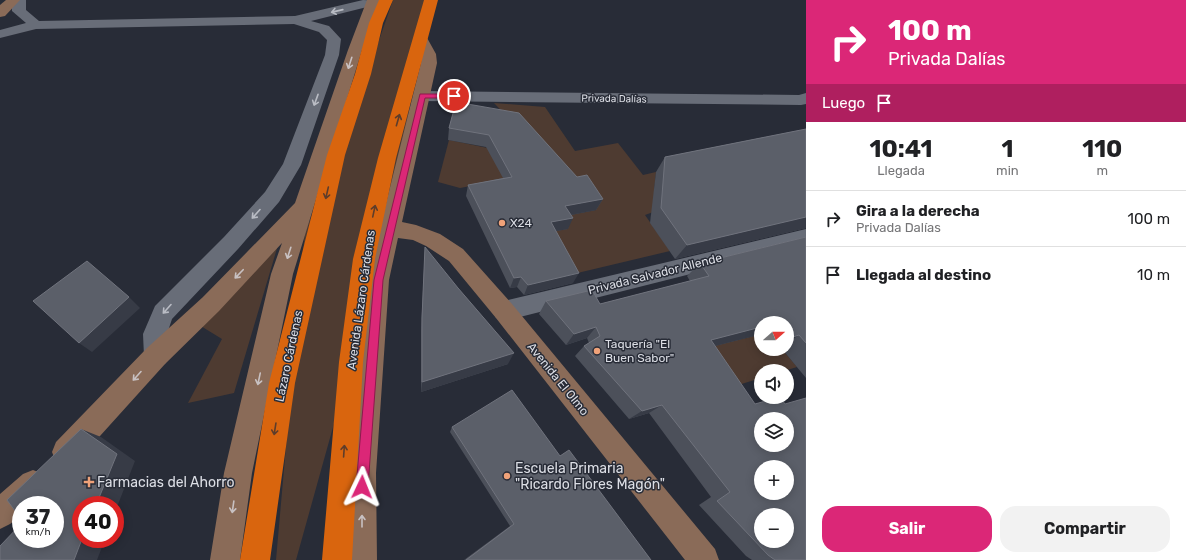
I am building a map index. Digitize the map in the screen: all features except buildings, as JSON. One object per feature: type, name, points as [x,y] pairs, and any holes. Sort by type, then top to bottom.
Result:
[{"type":"highway","name":"Lázaro Cárdenas","points":[[255,560],[282,383],[336,155],[363,74],[376,23],[378,0]]},
{"type":"highway","name":"Avenida Lázaro Cárdenas","points":[[337,560],[351,362],[364,259],[387,158],[431,0]]},
{"type":"street","points":[[0,13],[13,0]]},
{"type":"street","points":[[19,0],[19,11],[36,25]]},
{"type":"street","points":[[0,34],[36,25],[295,20],[338,11],[378,0]]},
{"type":"street","points":[[225,560],[238,473],[282,274],[355,50],[378,0]]},
{"type":"street","points":[[156,356],[155,334],[163,313],[272,197],[292,165],[332,54],[334,39],[324,29],[295,20]]},
{"type":"street","points":[[362,560],[362,473],[378,280],[422,96],[429,58],[429,54],[420,38]]},
{"type":"street","name":"Privada Dalías","points":[[422,96],[801,100],[806,98]]},
{"type":"street","points":[[0,514],[91,427],[156,356],[211,304],[304,206]]},
{"type":"street","name":"Avenida El Olmo","points":[[390,228],[416,233],[433,240],[456,255],[504,311],[704,560]]},
{"type":"street","name":"Privada Salvador Allende","points":[[504,311],[806,237]]},
{"type":"shaded area","points":[[393,0],[434,0],[412,92],[391,219],[296,560],[276,560],[305,231],[342,147]]},
{"type":"shaded area","points":[[494,103],[545,107],[575,151],[618,143],[643,175],[656,172],[654,191],[656,211],[645,215],[670,251],[569,275],[546,233],[560,217],[596,210]]},
{"type":"shaded area","points":[[449,140],[507,152],[518,177],[460,188],[438,182]]},
{"type":"shaded area","points":[[278,245],[234,393],[188,403],[222,339],[191,320]]},
{"type":"shaded area","points":[[694,289],[738,340],[754,336],[754,356],[788,356],[797,367],[794,368],[794,364],[754,364],[754,380],[722,390]]},
{"type":"place","name":"X24","points":[[502,223]]},
{"type":"place","name":"Taquería \"El Buen Sabor\"","points":[[597,351]]},
{"type":"place","name":"Escuela Primaria \"Ricardo Flores Magón\"","points":[[507,476]]},
{"type":"place","name":"Farmacias del Ahorro","points":[[89,482]]},
{"type":"route","points":[[362,487],[378,280],[381,267],[422,96],[454,96]]}]
